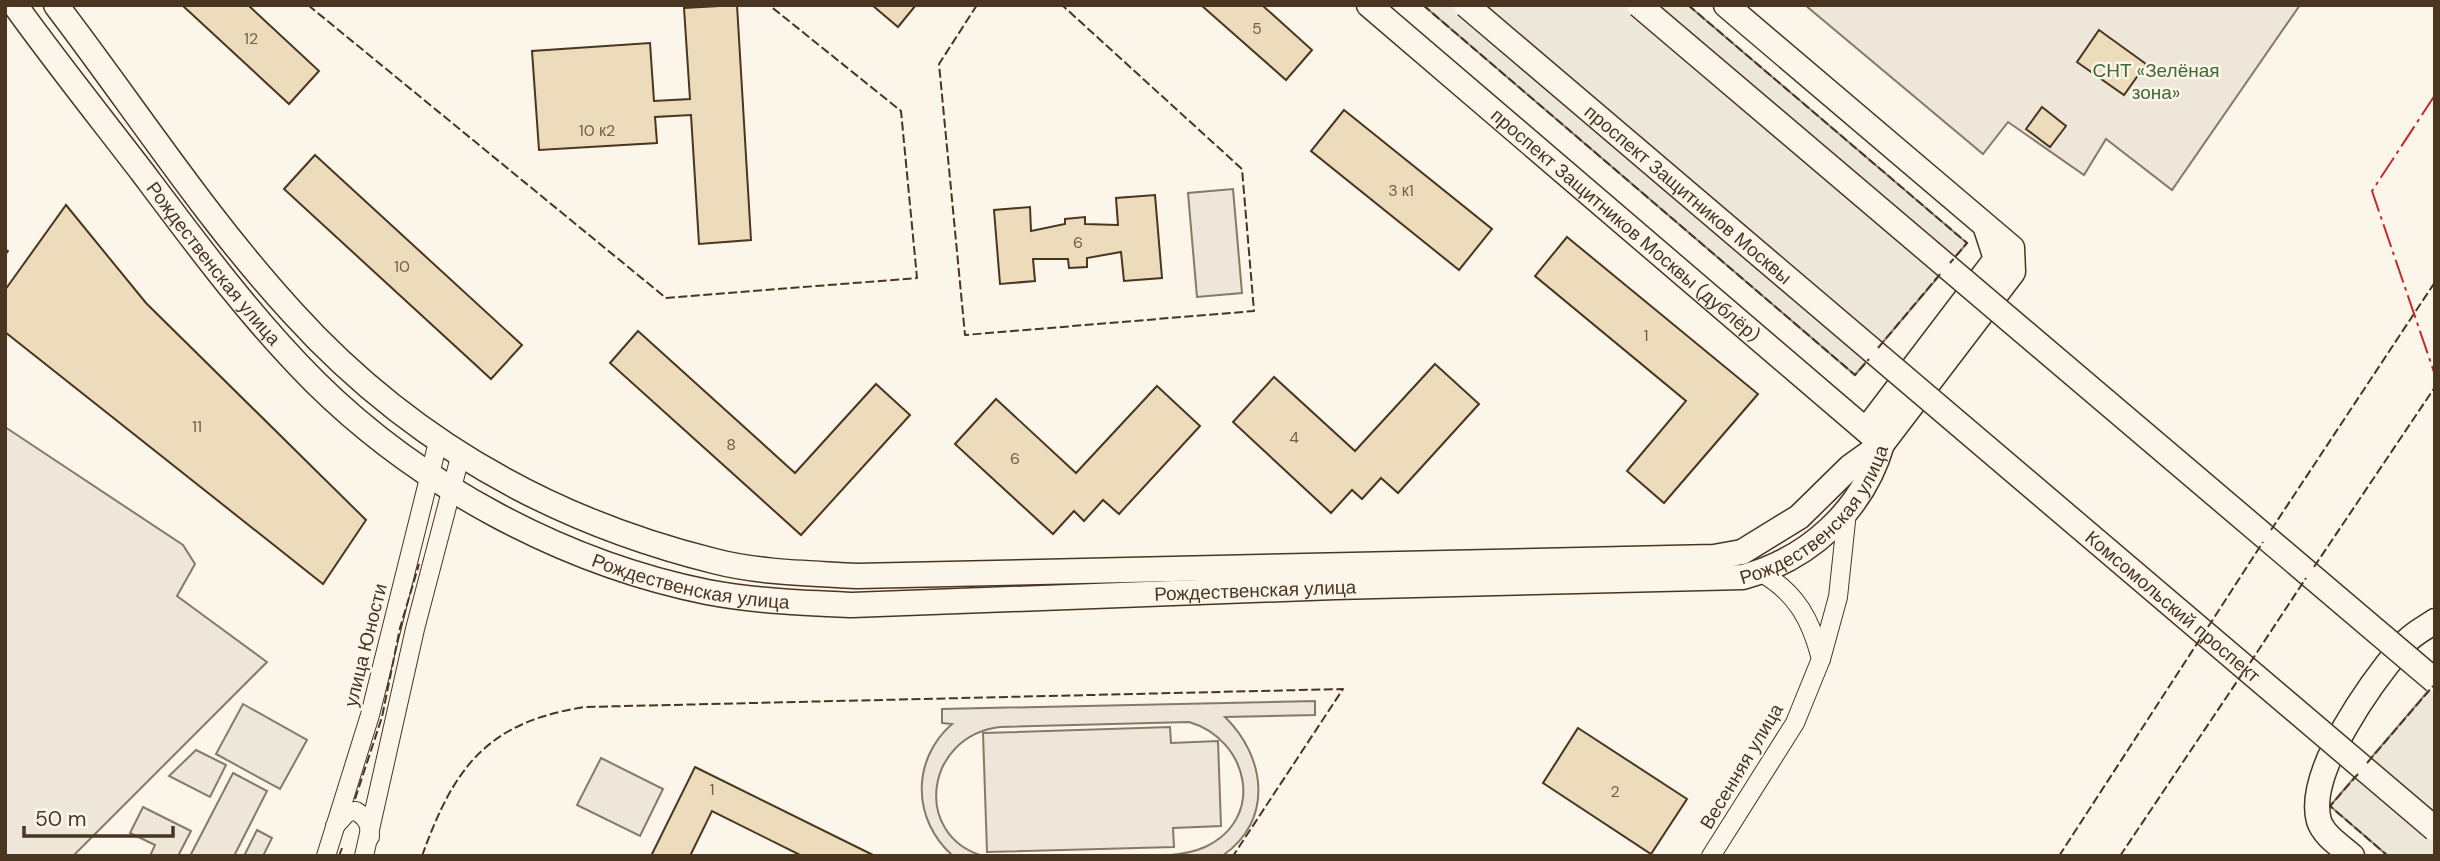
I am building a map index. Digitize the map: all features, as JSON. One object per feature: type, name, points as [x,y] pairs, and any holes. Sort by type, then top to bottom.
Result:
[{"type":"street","name":"Рождественская улица","points":[[15,5],[213,265],[261,323],[316,383],[374,434],[430,474],[485,508],[605,563],[705,591],[787,602],[852,605],[1335,587],[1743,577],[1799,554],[1847,512],[1873,448]]},
{"type":"street","name":"Рождественская улица","points":[[56,5],[237,246],[291,312],[394,411],[460,457],[557,506],[618,532],[715,561],[784,571],[857,576],[1714,557],[1742,552],[1790,524],[1873,448]]},
{"type":"street","name":"проспект Защитников Москвы (дублёр)","points":[[1369,5],[1873,448]]},
{"type":"street","name":"проспект Защитников Москвы","points":[[1465,5],[1910,383]]},
{"type":"street","points":[[1639,5],[2435,681]]},
{"type":"street","points":[[1726,5],[2012,248],[2013,272],[1873,448]]},
{"type":"street","points":[[1873,448],[1996,259],[1984,225]]},
{"type":"street","name":"Комсомольский проспект","points":[[1910,383],[2435,829]]},
{"type":"street","name":"улица Юности","points":[[326,856],[370,715],[438,442]]},
{"type":"street","points":[[367,848],[415,629],[460,457]]},
{"type":"street","name":"Весенняя улица","points":[[1711,856],[1796,723],[1821,659],[1842,578],[1847,512]]},
{"type":"street","points":[[1760,572],[1780,583],[1796,599],[1812,626],[1821,659]]},
{"type":"street","points":[[2352,856],[2328,835],[2319,821],[2320,785],[2340,739],[2370,690],[2406,641],[2435,621]]},
{"type":"street","points":[[332,830],[348,812],[356,811],[365,816],[370,826],[367,848]]},
{"type":"green space","name":"СНТ «Зелёная зона»","points":[[1805,5],[2300,5],[2172,190],[2106,139],[2084,175],[2008,122],[1983,154]]},
{"type":"green space","points":[[1233,189],[1242,293],[1197,297],[1188,193]]},
{"type":"green space","points":[[5,427],[183,545],[195,564],[177,596],[267,662],[73,856],[5,856]]},
{"type":"green space","points":[[1315,701],[1315,715],[1225,717],[1239,733],[1256,769],[1257,807],[1250,825],[1239,842],[1222,856],[1155,856],[1181,854],[1205,847],[1225,834],[1237,818],[1243,799],[1242,780],[1236,761],[1225,745],[1209,731],[1189,722],[1000,727],[975,734],[956,748],[943,766],[937,787],[937,808],[945,828],[960,845],[983,856],[953,856],[930,825],[922,790],[923,772],[929,755],[952,724],[942,723],[942,709]]},
{"type":"green space","points":[[1170,727],[1171,743],[1218,741],[1221,826],[1173,828],[1174,847],[987,852],[983,733]]},
{"type":"green space","points":[[196,750],[226,765],[210,797],[169,776]]},
{"type":"green space","points":[[601,758],[663,789],[640,836],[577,805]]},
{"type":"green space","points":[[233,773],[267,791],[234,856],[190,856]]},
{"type":"green space","points":[[143,807],[191,831],[178,856],[150,856],[155,845],[130,833]]},
{"type":"shaded area","points":[[1423,5],[1688,5],[1967,243],[1855,375]]},
{"type":"shaded area","points":[[2435,683],[2435,856],[2388,856],[2330,806]]},
{"type":"shaded area","points":[[243,704],[307,740],[280,789],[216,754]]},
{"type":"shaded area","points":[[257,830],[272,838],[263,856],[244,856]]},
{"type":"building","points":[[182,5],[248,5],[319,71],[289,104]]},
{"type":"building","points":[[737,5],[751,240],[699,244],[691,115],[655,117],[657,143],[539,150],[532,51],[650,43],[654,101],[690,99],[684,8]]},
{"type":"building","points":[[872,5],[916,5],[898,27]]},
{"type":"building","points":[[1201,5],[1262,5],[1312,50],[1286,80]]},
{"type":"building","points":[[2099,30],[2146,64],[2124,95],[2077,62]]},
{"type":"building","points":[[2042,107],[2066,126],[2050,147],[2026,129]]},
{"type":"building","points":[[1344,110],[1492,229],[1459,270],[1311,151]]},
{"type":"building","points":[[315,155],[522,345],[491,379],[284,189]]},
{"type":"building","points":[[1155,195],[1162,278],[1124,281],[1121,252],[1087,258],[1087,267],[1069,268],[1068,259],[1033,259],[1035,281],[1000,284],[994,210],[1030,207],[1031,231],[1065,224],[1065,219],[1085,217],[1085,224],[1118,225],[1116,198]]},
{"type":"building","points":[[66,205],[146,303],[366,520],[323,584],[5,332],[5,290]]},
{"type":"building","points":[[1567,237],[1758,394],[1664,503],[1627,471],[1686,401],[1535,276]]},
{"type":"building","points":[[638,331],[795,473],[876,384],[910,415],[801,535],[610,363]]},
{"type":"building","points":[[1435,364],[1479,404],[1398,493],[1381,478],[1362,499],[1352,490],[1331,513],[1233,422],[1274,377],[1355,451]]},
{"type":"building","points":[[1157,386],[1200,426],[1119,514],[1103,500],[1084,521],[1074,511],[1053,534],[955,444],[996,399],[1076,473]]},
{"type":"building","points":[[1578,728],[1687,799],[1651,854],[1543,783]]},
{"type":"building","points":[[695,767],[875,856],[802,856],[712,811],[690,856],[651,856]]},
{"type":"fence","points":[[308,5],[666,298],[917,278],[901,111],[769,5]]},
{"type":"fence","points":[[977,5],[939,64],[965,335],[1254,311],[1242,169],[1062,5]]},
{"type":"fence","points":[[1423,5],[1855,375],[1869,359]]},
{"type":"fence","points":[[1688,5],[1967,243],[1950,263]]},
{"type":"fence","points":[[5,250],[8,251],[5,255]]},
{"type":"fence","points":[[1878,348],[1941,273]]},
{"type":"fence","points":[[2271,530],[2435,282]]},
{"type":"fence","points":[[2314,567],[2435,387]]},
{"type":"fence","points":[[2208,627],[2263,542]]},
{"type":"fence","points":[[355,799],[382,717],[400,628],[419,564]]},
{"type":"fence","points":[[2250,663],[2306,578]]},
{"type":"fence","points":[[2059,856],[2200,639]]},
{"type":"fence","points":[[2120,856],[2242,674]]},
{"type":"fence","points":[[2367,763],[2433,686]]},
{"type":"fence","points":[[422,856],[447,797],[479,754],[499,737],[523,724],[551,714],[585,707],[1343,689],[1233,856]]},
{"type":"fence","points":[[2358,774],[2330,806],[2388,856]]},
{"type":"fence","points":[[339,856],[342,848]]},
{"type":"power","points":[[2435,95],[2372,191],[2435,375]]}]
